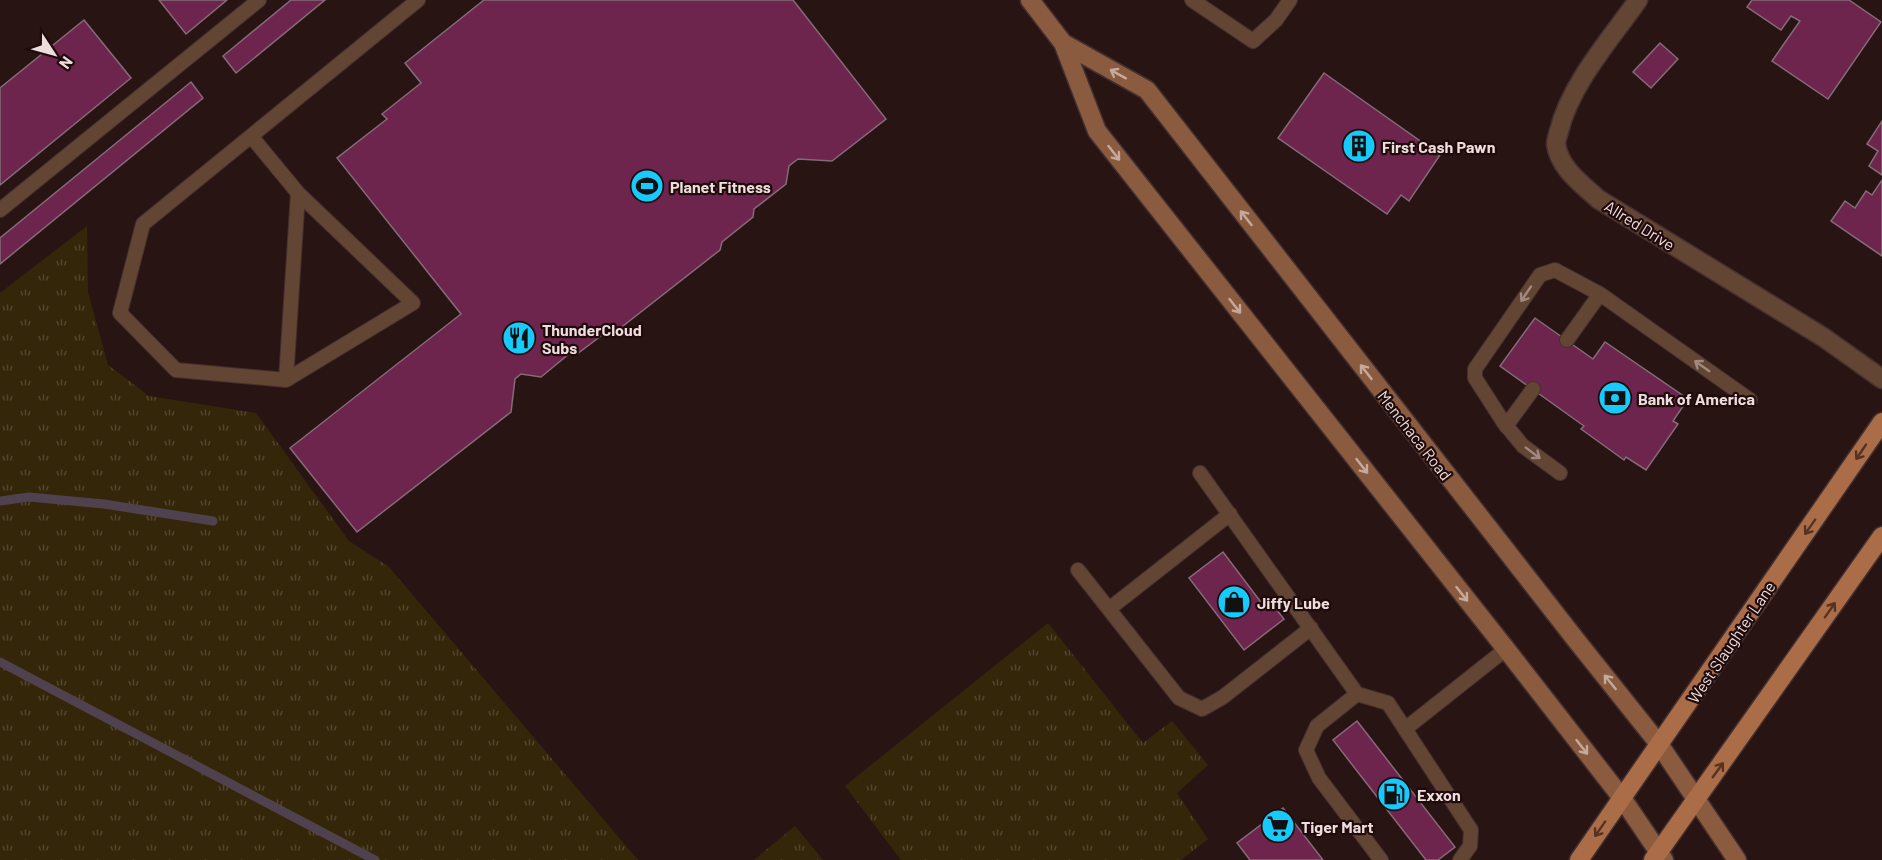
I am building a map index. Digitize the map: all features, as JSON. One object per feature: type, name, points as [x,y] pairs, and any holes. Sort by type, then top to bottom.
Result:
[{"type":"main road","name":"Menchaca Road","points":[[1030,0],[1063,43],[1097,131],[1622,798],[1659,857]]},
{"type":"main road","name":"Menchaca Road","points":[[1063,43],[1147,90],[1575,640],[1659,744],[1737,860]]},
{"type":"main road","name":"West Slaughter Lane","points":[[1579,860],[1882,422]]},
{"type":"main road","points":[[1659,857],[1882,536]]},
{"type":"street","name":"Allred Drive","points":[[1638,0],[1572,94],[1556,143],[1562,160],[1573,177],[1598,199],[1824,337],[1882,379]]},
{"type":"lane","points":[[0,210],[259,0]]},
{"type":"lane","points":[[251,136],[298,193],[412,303],[286,380],[176,370],[120,313],[143,224],[251,136],[418,0]]},
{"type":"lane","points":[[1192,0],[1253,41],[1276,20],[1290,0]]},
{"type":"lane","points":[[286,380],[298,193]]},
{"type":"lane","points":[[1560,473],[1523,446],[1506,426],[1475,378],[1475,369],[1540,275],[1555,270],[1600,294],[1750,400]]},
{"type":"lane","points":[[1567,340],[1600,294]]},
{"type":"lane","points":[[1506,426],[1533,389]]},
{"type":"lane","points":[[1200,473],[1357,694],[1388,703],[1471,830],[1470,846],[1460,860]]},
{"type":"lane","points":[[1109,609],[1230,514]]},
{"type":"lane","points":[[1078,570],[1179,698],[1202,709],[1223,697],[1311,628]]},
{"type":"lane","points":[[1405,729],[1506,649]]},
{"type":"lane","points":[[1357,694],[1317,726],[1306,750],[1319,778],[1381,860]]},
{"type":"green space","points":[[87,226],[88,292],[108,365],[149,396],[256,413],[349,541],[389,567],[638,860],[0,860],[0,293]]},
{"type":"green space","points":[[1048,623],[1143,743],[1172,721],[1208,765],[1177,793],[1208,839],[1181,860],[901,860],[845,786]]},
{"type":"green space","points":[[795,826],[823,860],[754,860]]},
{"type":"building","points":[[159,0],[227,0],[186,34]]},
{"type":"building","points":[[291,0],[325,0],[236,73],[223,56]]},
{"type":"building","points":[[484,0],[793,0],[886,119],[832,161],[798,159],[789,166],[786,184],[754,209],[753,217],[722,242],[720,250],[614,333],[605,333],[577,354],[569,354],[541,377],[521,374],[515,379],[511,412],[357,532],[290,448],[461,314],[337,158],[387,119],[382,114],[421,83],[405,63]]},
{"type":"building","points":[[1752,0],[1849,0],[1881,22],[1828,99],[1772,61],[1800,21],[1791,16],[1781,30],[1747,7]]},
{"type":"building","points":[[84,20],[131,78],[0,185],[0,88]]},
{"type":"building","points":[[1660,43],[1678,59],[1651,88],[1633,72]]},
{"type":"building","name":"First Cash Pawn","points":[[1324,73],[1440,155],[1409,201],[1401,195],[1387,214],[1278,138]]},
{"type":"building","points":[[191,82],[203,98],[0,264],[0,238]]},
{"type":"building","points":[[1882,121],[1882,175],[1869,166],[1878,151],[1867,144]]},
{"type":"building","points":[[1882,180],[1882,256],[1831,221],[1845,201],[1855,208],[1866,191],[1872,195]]},
{"type":"building","points":[[1535,318],[1593,359],[1605,342],[1688,399],[1673,421],[1678,424],[1646,470],[1626,457],[1624,460],[1581,429],[1584,426],[1500,366]]},
{"type":"building","name":"Jiffy Lube","points":[[1223,552],[1263,605],[1269,600],[1284,619],[1244,650],[1189,578]]},
{"type":"building","name":"Exxon","points":[[1357,721],[1455,847],[1438,860],[1426,860],[1333,740]]},
{"type":"building","name":"Tiger Mart","points":[[1283,808],[1323,860],[1250,860],[1237,843]]},
{"type":"waterway","points":[[0,501],[29,497],[104,504],[213,521]]},
{"type":"waterway","points":[[0,662],[375,860]]},
{"type":"place","name":"First Cash Pawn","points":[[1359,146]]},
{"type":"place","name":"Planet Fitness","points":[[647,186]]},
{"type":"place","name":"ThunderCloud Subs","points":[[519,338]]},
{"type":"place","name":"Bank of America","points":[[1615,398]]},
{"type":"place","name":"Jiffy Lube","points":[[1234,602]]},
{"type":"place","name":"Exxon","points":[[1394,794]]},
{"type":"place","name":"Tiger Mart","points":[[1278,826]]}]
